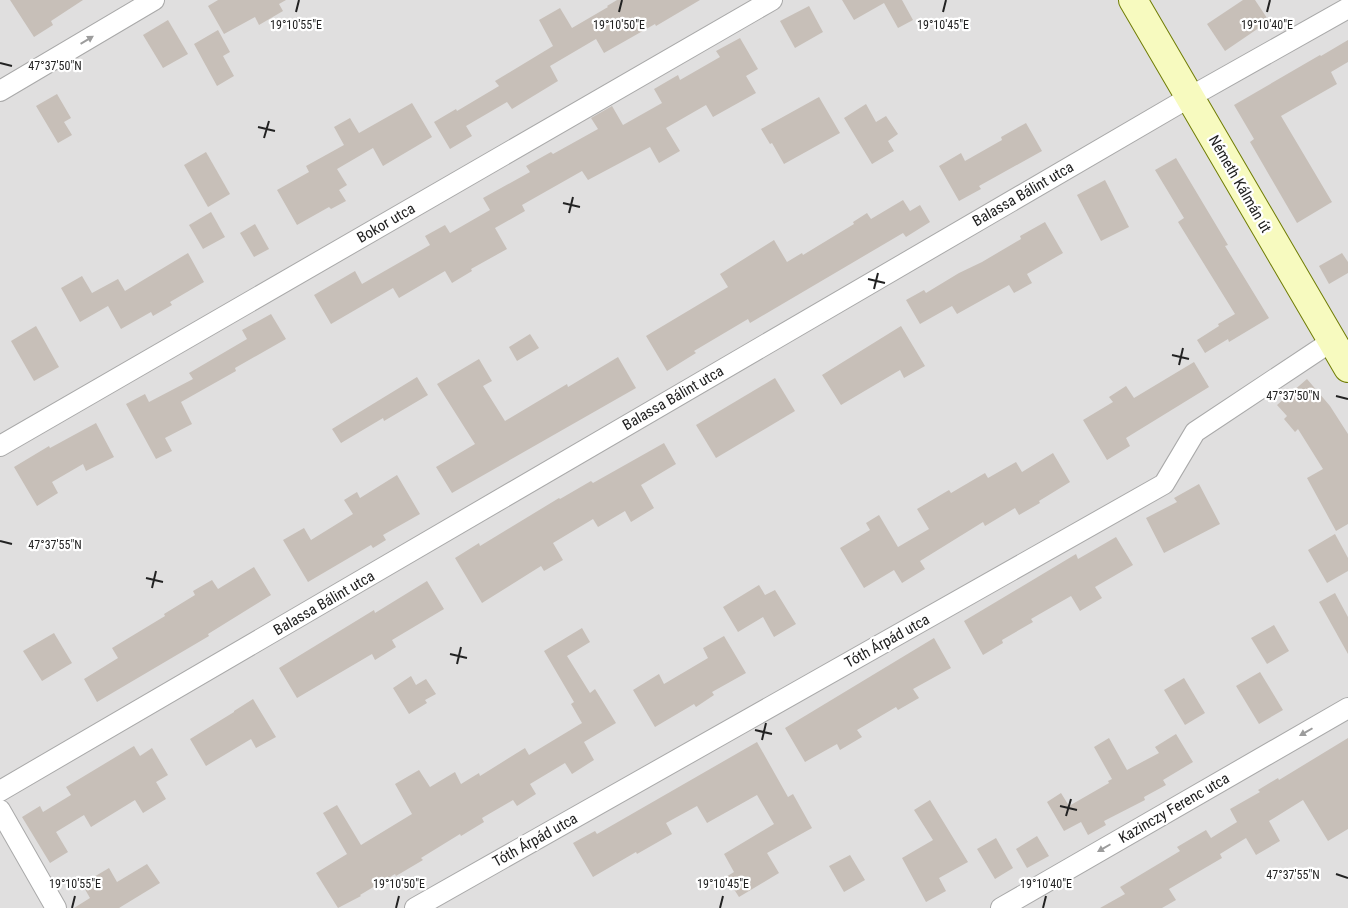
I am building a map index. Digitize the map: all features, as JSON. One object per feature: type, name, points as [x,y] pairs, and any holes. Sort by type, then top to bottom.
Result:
[{"type":"street","points":[[0,91],[154,0]]},
{"type":"street","name":"Bokor utca","points":[[0,446],[772,0]]},
{"type":"street","name":"Németh Kálmán út","points":[[1133,0],[1343,358]]},
{"type":"street","name":"Balassa Bálint utca","points":[[0,791],[1190,97],[1348,8]]},
{"type":"street","name":"Tóth Árpád utca","points":[[415,908],[1164,484],[1195,432],[1343,358]]},
{"type":"street","name":"Kazinczy Ferenc utca","points":[[1001,908],[1348,708]]},
{"type":"street","points":[[0,810],[56,908]]},
{"type":"shaded area","points":[[0,0],[1348,0],[1348,908],[0,908]]},
{"type":"building","points":[[10,0],[83,0],[51,21],[53,25],[34,37]]},
{"type":"building","points":[[218,0],[286,0],[279,4],[283,11],[259,25],[255,17],[224,34],[208,6]]},
{"type":"building","points":[[617,0],[700,0],[604,53],[596,39],[550,66],[558,81],[512,109],[507,102],[466,126],[472,136],[450,149],[434,122],[456,109],[457,111],[499,86],[495,81],[553,46],[539,20],[560,8],[572,28]]},
{"type":"building","points":[[842,0],[902,0],[913,20],[898,28],[884,3],[854,20]]},
{"type":"building","points":[[1243,0],[1255,0],[1269,21],[1225,51],[1207,24]]},
{"type":"building","points":[[809,6],[823,32],[795,48],[780,21]]},
{"type":"building","points":[[168,20],[188,54],[163,68],[143,35]]},
{"type":"building","points":[[218,30],[230,52],[223,56],[234,76],[217,86],[194,44]]},
{"type":"building","points":[[740,38],[758,69],[746,76],[756,93],[713,117],[706,105],[666,128],[680,151],[659,163],[650,147],[588,180],[582,171],[522,205],[525,211],[495,228],[507,249],[471,269],[472,271],[452,283],[445,271],[399,298],[393,288],[331,324],[314,295],[355,271],[362,284],[430,245],[425,236],[445,225],[450,233],[490,210],[483,198],[530,172],[526,166],[551,152],[553,154],[598,129],[591,118],[612,106],[623,125],[662,103],[654,89],[678,75],[680,80],[720,57],[716,51]]},
{"type":"building","points":[[1348,40],[1348,62],[1331,72],[1337,84],[1281,116],[1332,202],[1297,223],[1250,142],[1254,139],[1234,105]]},
{"type":"building","points":[[57,94],[71,118],[64,122],[72,135],[58,143],[36,106]]},
{"type":"building","points":[[819,97],[840,133],[784,164],[772,143],[770,144],[761,129]]},
{"type":"building","points":[[412,103],[432,137],[383,166],[373,148],[337,169],[347,185],[339,190],[346,201],[331,209],[329,207],[297,225],[277,190],[309,172],[306,166],[344,145],[334,127],[350,118],[359,133]]},
{"type":"building","points":[[866,104],[876,122],[886,116],[898,134],[888,141],[894,151],[872,164],[844,118]]},
{"type":"building","points":[[1026,123],[1042,151],[979,186],[981,189],[959,201],[939,166],[961,153],[965,161],[1002,140],[1001,137]]},
{"type":"building","points":[[206,152],[230,194],[208,207],[184,165]]},
{"type":"building","points":[[1176,158],[1228,245],[1225,246],[1269,318],[1229,342],[1228,339],[1205,353],[1197,340],[1235,314],[1178,222],[1184,218],[1155,170]]},
{"type":"building","points":[[1105,180],[1129,227],[1101,241],[1077,195]]},
{"type":"building","points":[[903,200],[910,211],[920,205],[930,222],[906,237],[903,233],[750,323],[748,319],[694,351],[696,353],[667,371],[646,336],[728,287],[720,274],[774,240],[787,262],[802,253],[803,255],[854,224],[853,222],[867,213],[871,219]]},
{"type":"building","points":[[211,212],[225,237],[203,249],[189,225]]},
{"type":"building","points":[[1045,222],[1063,253],[1027,274],[1032,283],[1014,293],[1009,285],[957,314],[952,306],[920,324],[906,300],[924,290],[926,293],[959,273],[982,262],[1021,239],[1020,236]]},
{"type":"building","points":[[255,224],[269,249],[254,257],[240,233]]},
{"type":"building","points":[[188,253],[204,282],[170,302],[172,305],[153,316],[151,312],[121,329],[108,306],[80,322],[61,288],[82,276],[92,293],[118,279],[125,291]]},
{"type":"building","points":[[1342,253],[1348,262],[1348,273],[1329,284],[1319,266]]},
{"type":"building","points":[[271,314],[286,339],[235,368],[236,371],[181,402],[192,424],[165,438],[172,451],[156,459],[126,404],[145,394],[149,402],[193,379],[189,373],[247,339],[242,330]]},
{"type":"building","points":[[36,326],[59,367],[34,381],[11,341]]},
{"type":"building","points":[[901,326],[925,366],[904,378],[900,370],[841,405],[822,375]]},
{"type":"building","points":[[530,334],[539,348],[517,361],[509,347]]},
{"type":"building","points":[[618,357],[636,388],[452,493],[436,467],[475,444],[437,384],[479,359],[492,381],[483,386],[505,421],[567,384],[568,387]]},
{"type":"building","points":[[1194,362],[1209,387],[1126,438],[1130,446],[1107,460],[1083,420],[1113,402],[1109,397],[1126,386],[1134,398]]},
{"type":"building","points":[[417,377],[428,395],[384,421],[383,418],[341,443],[332,429]]},
{"type":"building","points":[[775,378],[795,411],[716,458],[696,425]]},
{"type":"building","points":[[1307,379],[1330,406],[1348,434],[1348,524],[1336,531],[1307,478],[1323,469],[1298,429],[1295,432],[1284,419],[1287,416],[1277,405]]},
{"type":"building","points":[[96,423],[114,457],[86,471],[83,464],[52,482],[58,493],[37,506],[14,467],[49,446],[50,448]]},
{"type":"building","points":[[664,443],[676,464],[641,485],[654,508],[631,522],[625,511],[598,527],[593,519],[553,543],[563,560],[544,571],[541,566],[482,603],[455,558],[479,543],[480,546],[559,498],[591,481],[593,483]]},
{"type":"building","points":[[1053,453],[1070,482],[1019,515],[1015,508],[985,526],[983,522],[920,561],[925,569],[902,583],[894,570],[864,588],[840,548],[870,530],[866,523],[879,515],[898,547],[929,529],[917,509],[949,490],[951,493],[985,473],[988,478],[1016,462],[1022,472]]},
{"type":"building","points":[[397,475],[420,514],[383,535],[386,540],[373,548],[371,545],[308,582],[283,540],[304,528],[311,540],[353,514],[344,500],[357,492],[360,498]]},
{"type":"building","points":[[1199,484],[1220,524],[1164,553],[1146,518],[1177,502],[1174,498]]},
{"type":"building","points":[[1335,534],[1348,558],[1348,571],[1327,583],[1308,550]]},
{"type":"building","points":[[1116,537],[1133,565],[1095,587],[1102,598],[1080,611],[1071,596],[1031,619],[1033,622],[1002,640],[1003,643],[983,655],[964,621],[1076,554],[1078,559]]},
{"type":"building","points":[[254,567],[271,595],[208,634],[209,636],[97,702],[84,679],[118,658],[112,648],[165,616],[164,614],[195,595],[193,591],[212,580],[218,589]]},
{"type":"building","points":[[427,581],[444,609],[392,640],[396,647],[375,660],[372,654],[297,698],[279,668],[374,610],[375,613]]},
{"type":"building","points":[[759,585],[765,595],[775,590],[796,624],[774,637],[763,617],[738,632],[723,607]]},
{"type":"building","points":[[1335,593],[1348,617],[1348,654],[1319,602]]},
{"type":"building","points":[[1274,625],[1289,651],[1267,664],[1251,638]]},
{"type":"building","points":[[582,628],[590,642],[567,656],[590,693],[595,689],[616,723],[584,742],[594,760],[572,774],[565,763],[530,784],[536,794],[517,806],[513,800],[482,818],[484,822],[421,858],[423,860],[396,876],[395,874],[338,908],[316,873],[347,854],[323,813],[337,805],[361,845],[412,814],[395,784],[419,770],[430,787],[455,772],[461,784],[479,773],[480,776],[525,748],[529,755],[582,723],[571,704],[574,702],[544,651]]},
{"type":"building","points":[[54,633],[72,663],[42,681],[23,651]]},
{"type":"building","points":[[724,636],[746,673],[712,692],[714,695],[696,707],[694,704],[655,727],[633,690],[659,674],[664,684],[708,658],[703,648]]},
{"type":"building","points":[[934,638],[951,668],[913,689],[919,698],[898,710],[896,707],[857,730],[862,737],[840,750],[837,744],[805,762],[785,728]]},
{"type":"building","points":[[1260,672],[1283,710],[1259,724],[1236,686]]},
{"type":"building","points":[[411,676],[416,685],[426,679],[436,694],[425,700],[427,703],[409,714],[393,688]]},
{"type":"building","points":[[1184,678],[1205,713],[1185,725],[1164,690]]},
{"type":"building","points":[[253,699],[276,737],[256,748],[251,739],[206,766],[190,739]]},
{"type":"building","points":[[1176,734],[1193,762],[1163,780],[1166,785],[1144,797],[1145,800],[1104,821],[1106,825],[1088,835],[1081,822],[1064,831],[1047,802],[1061,793],[1069,806],[1109,783],[1108,781],[1112,779],[1094,747],[1109,738],[1127,770],[1159,753],[1155,747]]},
{"type":"building","points":[[1348,738],[1348,829],[1328,841],[1303,800],[1269,821],[1280,841],[1256,855],[1246,838],[1220,854],[1222,858],[1169,889],[1176,900],[1162,908],[1100,908],[1125,894],[1120,887],[1180,851],[1177,847],[1206,830],[1211,838],[1237,822],[1230,809],[1260,792],[1258,790],[1278,778],[1279,780]]},
{"type":"building","points":[[757,742],[788,797],[793,794],[812,828],[767,853],[779,873],[739,897],[726,877],[734,872],[724,854],[774,824],[757,795],[707,823],[697,806],[666,823],[672,834],[593,877],[573,843],[595,831],[597,834]]},
{"type":"building","points":[[134,746],[140,756],[152,748],[168,775],[156,782],[166,799],[143,813],[135,800],[91,827],[84,815],[56,832],[68,852],[50,863],[22,817],[40,806],[43,812],[71,795],[66,787]]},
{"type":"building","points":[[930,800],[968,862],[939,878],[946,891],[926,902],[902,858],[933,840],[914,810]]},
{"type":"building","points":[[1037,836],[1049,856],[1027,868],[1016,849]]},
{"type":"building","points":[[996,838],[1013,868],[995,879],[977,849]]},
{"type":"building","points":[[850,855],[865,880],[844,892],[829,866]]},
{"type":"building","points":[[147,864],[160,883],[119,908],[74,908],[90,898],[82,884],[109,868],[117,882]]}]
